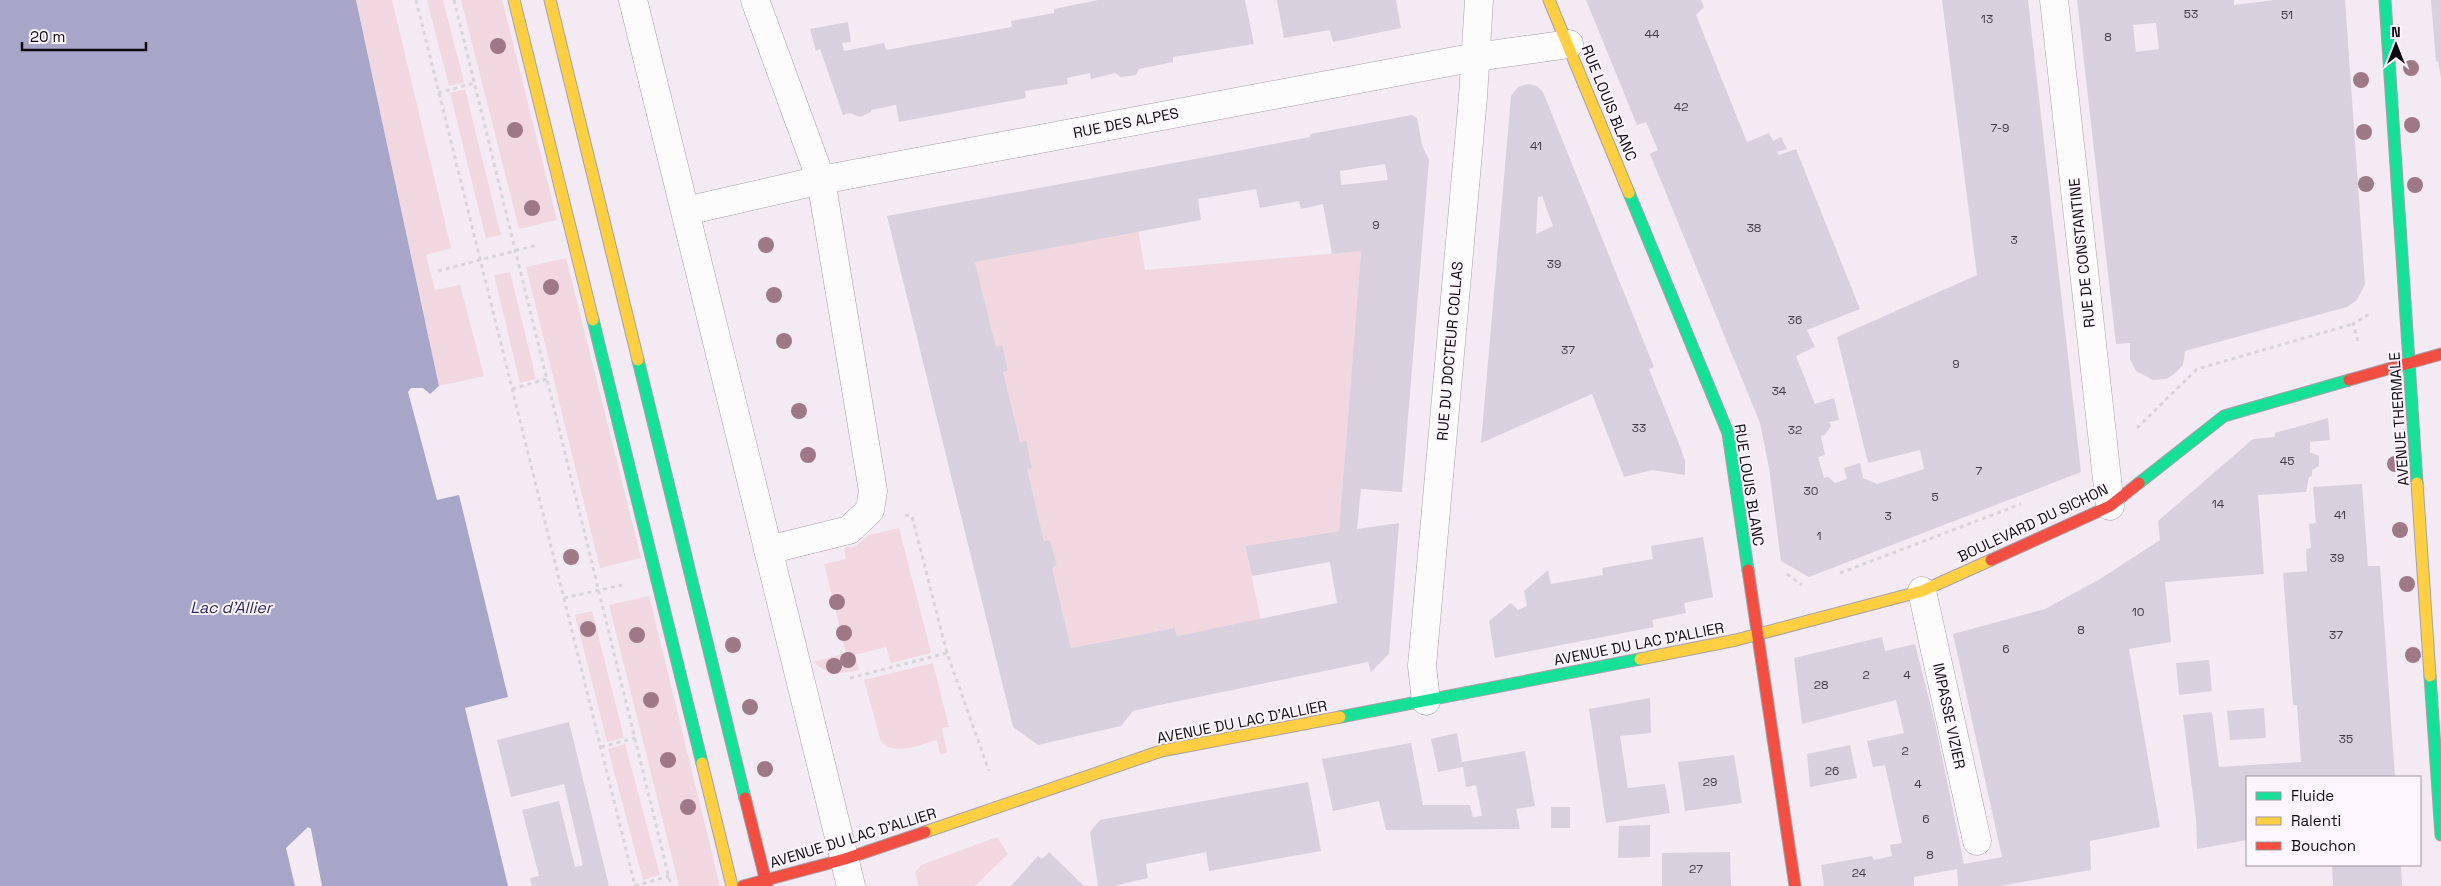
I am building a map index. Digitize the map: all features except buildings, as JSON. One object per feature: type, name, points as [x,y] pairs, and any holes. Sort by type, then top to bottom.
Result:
[{"type":"street","points":[[514,0],[732,886]]},
{"type":"street","points":[[550,0],[767,883]]},
{"type":"street","points":[[634,0],[851,886]]},
{"type":"street","points":[[756,0],[821,180],[873,491],[870,510],[849,530],[768,550]]},
{"type":"street","name":"RUE DU DOCTEUR COLLAS","points":[[1426,701],[1422,666],[1476,58],[1479,0]]},
{"type":"street","name":"RUE LOUIS BLANC","points":[[1549,0],[1569,44],[1728,433],[1795,886]]},
{"type":"street","name":"RUE DE CONSTANTINE","points":[[2054,0],[2110,506]]},
{"type":"street","name":"AVENUE THERMALE","points":[[2385,0],[2411,362],[2441,835]]},
{"type":"street","name":"RUE DES ALPES","points":[[686,211],[821,180],[1476,58],[1569,44]]},
{"type":"street","name":"BOULEVARD DU SICHON","points":[[1759,633],[1922,590],[2110,506],[2224,416],[2441,354]]},
{"type":"street","name":"IMPASSE VIZIER","points":[[1922,590],[1977,840]]},
{"type":"street","name":"AVENUE DU LAC D'ALLIER","points":[[743,886],[767,883],[845,859],[1162,751],[1736,640],[1759,633]]},
{"type":"path","points":[[416,0],[635,886],[669,876]]},
{"type":"path","points":[[454,0],[671,886]]},
{"type":"path","points":[[438,93],[474,83]]},
{"type":"path","points":[[438,271],[572,236]]},
{"type":"path","points":[[512,389],[547,378]]},
{"type":"path","points":[[870,510],[912,516],[947,653],[992,779]]},
{"type":"path","points":[[850,678],[947,653]]},
{"type":"path","points":[[601,747],[635,738]]},
{"type":"shaded area","points":[[356,0],[392,0],[451,248],[426,255],[435,290],[460,285],[484,376],[439,386]]},
{"type":"shaded area","points":[[427,0],[443,0],[464,82],[449,86]]},
{"type":"shaded area","points":[[461,0],[502,0],[557,220],[519,229]]},
{"type":"shaded area","points":[[465,89],[501,235],[486,238],[450,93]]},
{"type":"shaded area","points":[[1138,231],[1145,270],[1361,251],[1339,531],[1245,546],[1261,620],[1177,636],[1175,628],[1071,648],[1052,568],[1057,565],[1050,540],[1044,541],[1027,469],[1032,468],[1020,442],[1003,372],[1008,369],[1002,346],[996,347],[975,262]]},
{"type":"shaded area","points":[[566,258],[641,558],[600,568],[526,267]]},
{"type":"shaded area","points":[[510,272],[536,379],[520,383],[494,275]]},
{"type":"shaded area","points":[[899,528],[931,653],[891,663],[886,647],[855,655],[859,670],[840,673],[824,669],[813,662],[846,653],[824,564],[846,559],[844,548],[856,546],[869,535]]},
{"type":"shaded area","points":[[649,596],[720,886],[679,886],[609,605]]},
{"type":"shaded area","points":[[592,611],[624,738],[607,742],[575,615]]},
{"type":"shaded area","points":[[933,663],[949,727],[942,728],[947,753],[940,754],[937,740],[915,747],[900,749],[886,746],[881,742],[864,680]]},
{"type":"shaded area","points":[[625,744],[660,875],[643,880],[608,749]]},
{"type":"shaded area","points":[[997,837],[1008,854],[975,886],[919,886],[915,872],[921,865]]},
{"type":"water","name":"Lac d'Allier","points":[[0,0],[356,0],[439,386],[430,394],[423,388],[411,388],[408,392],[437,500],[459,495],[508,697],[465,708],[508,886],[322,886],[311,829],[308,827],[286,848],[295,886],[0,886]]},
{"type":"traffic: fast","points":[[2385,0],[2417,483]]},
{"type":"traffic: fast","points":[[1629,193],[1728,433],[1748,570]]},
{"type":"traffic: fast","points":[[593,320],[702,763]]},
{"type":"traffic: fast","points":[[638,360],[745,798]]},
{"type":"traffic: fast","points":[[2139,483],[2224,416],[2349,380]]},
{"type":"traffic: fast","points":[[1340,717],[1640,659]]},
{"type":"traffic: fast","points":[[2430,676],[2441,835]]},
{"type":"traffic: slow","points":[[514,0],[593,320]]},
{"type":"traffic: slow","points":[[550,0],[638,360]]},
{"type":"traffic: slow","points":[[1549,0],[1629,193]]},
{"type":"traffic: slow","points":[[2417,483],[2430,676]]},
{"type":"traffic: slow","points":[[1640,659],[1736,640],[1922,591],[1991,560]]},
{"type":"traffic: slow","points":[[925,832],[1161,751],[1340,717]]},
{"type":"traffic: slow","points":[[702,763],[732,886]]},
{"type":"traffic: jam","points":[[2349,380],[2441,354]]},
{"type":"traffic: jam","points":[[1991,560],[2110,506],[2139,483]]},
{"type":"traffic: jam","points":[[1748,570],[1795,886]]},
{"type":"traffic: jam","points":[[745,798],[767,886]]},
{"type":"traffic: jam","points":[[743,886],[845,859],[925,832]]}]
